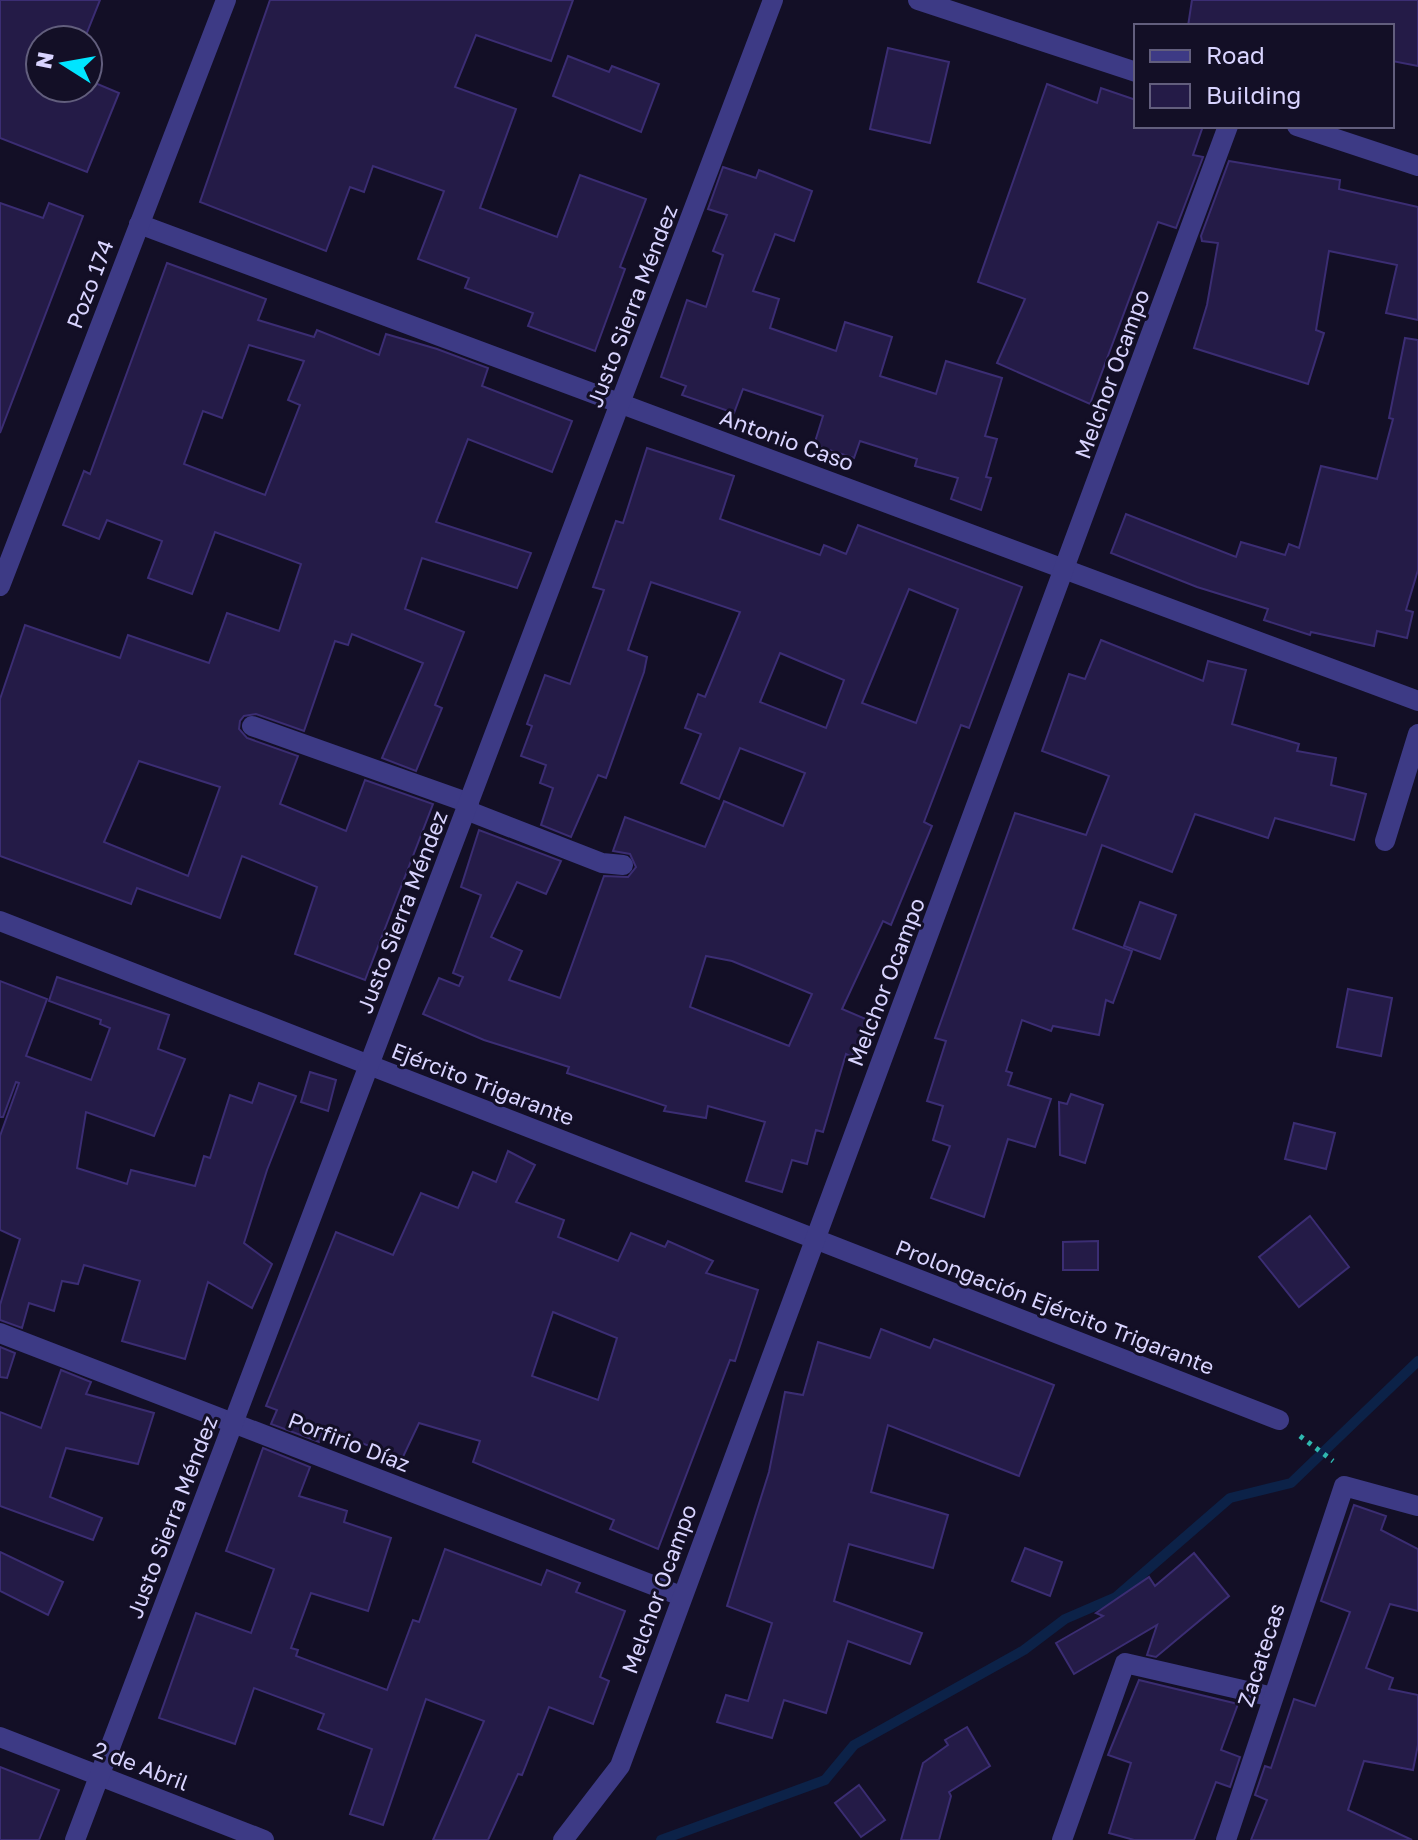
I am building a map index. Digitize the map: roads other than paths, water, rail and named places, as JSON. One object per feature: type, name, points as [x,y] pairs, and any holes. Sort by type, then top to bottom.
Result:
[{"type":"street","name":"Pozo 174","points":[[0,586],[226,0]]},
{"type":"street","name":"Justo Sierra Méndez","points":[[75,1840],[773,0]]},
{"type":"street","points":[[918,0],[1134,71]]},
{"type":"street","name":"Melchor Ocampo","points":[[563,1840],[620,1766],[1227,128]]},
{"type":"street","points":[[1303,128],[1418,166]]},
{"type":"street","name":"Antonio Caso","points":[[139,224],[1418,701]]},
{"type":"street","points":[[252,726],[467,807],[602,863],[623,865]]},
{"type":"street","points":[[1385,841],[1418,734]]},
{"type":"street","name":"Ejército Trigarante","points":[[0,921],[815,1239]]},
{"type":"street","name":"Prolongación Ejército Trigarante","points":[[815,1239],[1279,1420]]},
{"type":"street","name":"Porfirio Díaz","points":[[0,1333],[681,1596]]},
{"type":"street","name":"Zacatecas","points":[[1226,1840],[1342,1476],[1418,1506]]},
{"type":"street","points":[[1062,1840],[1125,1663],[1273,1697]]},
{"type":"street","name":"2 de Abril","points":[[0,1737],[264,1840]]},
{"type":"waterway","points":[[661,1840],[825,1780],[854,1745],[1024,1650],[1065,1619],[1116,1597],[1230,1498],[1291,1483],[1418,1361]]}]
